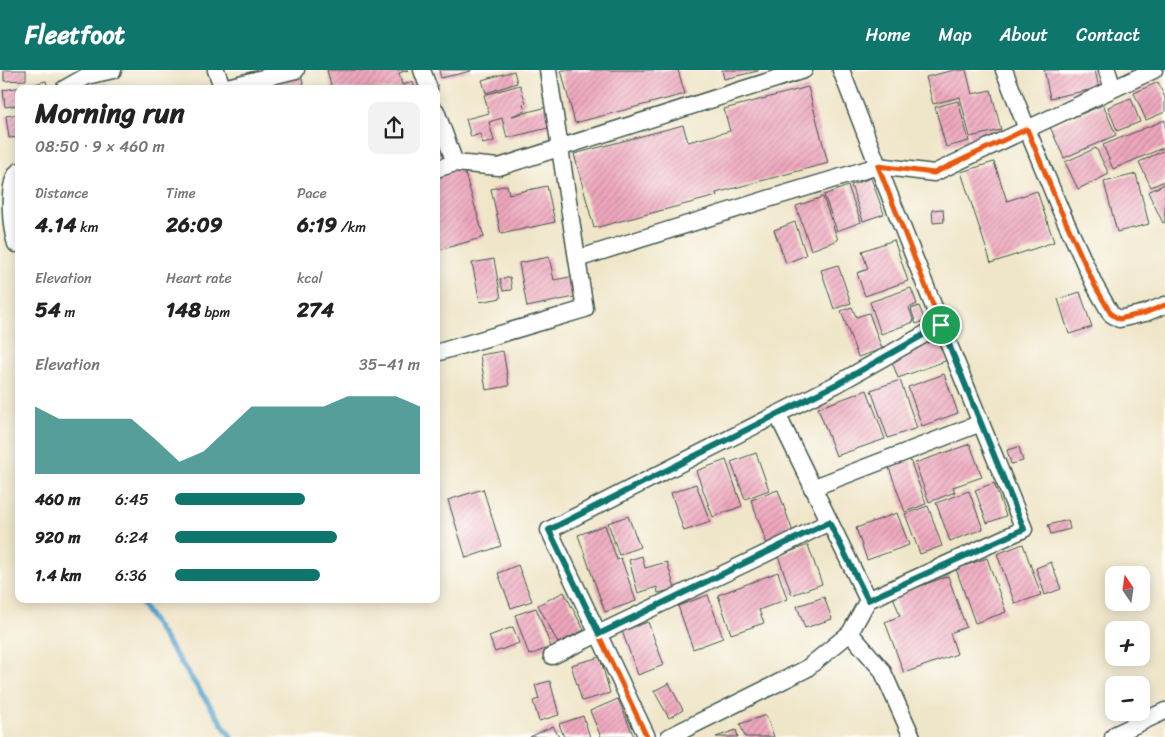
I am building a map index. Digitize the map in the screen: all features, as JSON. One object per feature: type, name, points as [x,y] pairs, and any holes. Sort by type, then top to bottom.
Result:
[{"type":"street","points":[[71,85],[87,76],[113,70]]},
{"type":"street","points":[[216,70],[222,85]]},
{"type":"street","points":[[238,85],[296,70]]},
{"type":"street","points":[[422,70],[427,85]]},
{"type":"street","points":[[440,352],[585,309],[548,70]]},
{"type":"street","points":[[440,168],[455,163],[499,167],[804,70]]},
{"type":"street","points":[[669,737],[806,669],[850,633],[868,600],[1024,529],[941,325],[841,70]]},
{"type":"street","points":[[1004,70],[1060,210],[1094,286],[1111,314],[1119,318],[1145,313],[1165,304]]},
{"type":"street","points":[[1107,70],[1113,89]]},
{"type":"street","points":[[577,260],[878,166],[934,173],[1154,70]]},
{"type":"street","points":[[1163,70],[1165,74]]},
{"type":"street","points":[[440,122],[455,163]]},
{"type":"street","points":[[15,176],[10,207],[15,238]]},
{"type":"street","points":[[647,737],[549,530],[837,384],[941,325]]},
{"type":"street","points":[[777,414],[868,600]]},
{"type":"street","points":[[812,488],[981,423]]},
{"type":"street","points":[[552,656],[829,522]]},
{"type":"street","points":[[850,633],[882,670],[912,737]]},
{"type":"street","points":[[1113,737],[1165,711]]},
{"type":"building","points":[[4,70],[26,70],[26,80],[4,81]]},
{"type":"building","points":[[327,70],[408,70],[399,73],[402,85],[331,85]]},
{"type":"building","points":[[439,70],[471,70],[471,71],[441,78]]},
{"type":"building","points":[[561,70],[678,70],[685,94],[575,123]]},
{"type":"building","points":[[722,70],[758,70],[758,71],[724,79]]},
{"type":"building","points":[[954,70],[966,70],[972,94],[991,90],[1001,130],[970,137],[960,97],[933,104],[926,77]]},
{"type":"building","points":[[1044,70],[1095,70],[1099,88],[1050,98]]},
{"type":"building","points":[[514,71],[517,83],[486,93],[482,80]]},
{"type":"building","points":[[301,74],[303,85],[261,85]]},
{"type":"building","points":[[46,81],[47,85],[34,85]]},
{"type":"building","points":[[413,82],[414,85],[402,85]]},
{"type":"building","points":[[1158,82],[1165,98],[1165,112],[1146,120],[1134,93]]},
{"type":"building","points":[[520,85],[526,103],[523,104],[525,111],[512,116],[547,107],[552,127],[507,138],[502,118],[489,122],[494,141],[483,144],[480,134],[471,137],[466,119],[489,113],[484,95]]},
{"type":"building","points":[[808,87],[828,163],[716,193],[717,196],[594,228],[574,154],[683,125],[688,142],[730,131],[724,109]]},
{"type":"building","points":[[15,88],[15,106],[5,107],[3,90]]},
{"type":"building","points":[[1131,98],[1140,122],[1117,131],[1108,107]]},
{"type":"building","points":[[958,101],[969,141],[946,147],[935,107]]},
{"type":"building","points":[[1103,105],[1116,135],[1064,158],[1050,127]]},
{"type":"building","points":[[15,115],[15,137],[9,138],[6,116]]},
{"type":"building","points":[[1165,120],[1165,147],[1113,169],[1103,145]]},
{"type":"building","points":[[1096,148],[1109,174],[1078,189],[1065,162]]},
{"type":"building","points":[[1165,150],[1165,181],[1151,187],[1139,162]]},
{"type":"building","points":[[994,162],[1007,201],[1037,191],[1054,242],[991,263],[961,172]]},
{"type":"building","points":[[463,167],[484,237],[440,250],[440,174]]},
{"type":"building","points":[[1136,174],[1149,224],[1117,232],[1104,182]]},
{"type":"building","points":[[871,178],[884,214],[863,221],[851,185]]},
{"type":"building","points":[[1165,184],[1165,222],[1163,223],[1148,192]]},
{"type":"building","points":[[507,185],[509,194],[547,186],[555,222],[501,234],[491,189]]},
{"type":"building","points":[[848,186],[861,222],[837,231],[824,195]]},
{"type":"building","points":[[823,197],[838,240],[811,250],[796,206]]},
{"type":"building","points":[[943,209],[944,222],[933,223],[932,210]]},
{"type":"building","points":[[795,222],[806,255],[786,263],[774,230]]},
{"type":"building","points":[[894,240],[908,281],[865,296],[857,273],[868,269],[862,251]]},
{"type":"building","points":[[549,257],[554,280],[575,276],[579,296],[527,307],[519,263]]},
{"type":"building","points":[[494,259],[501,298],[480,302],[472,263]]},
{"type":"building","points":[[838,265],[851,303],[834,309],[821,270]]},
{"type":"building","points":[[510,277],[512,290],[503,291],[500,279]]},
{"type":"building","points":[[911,288],[917,304],[909,308],[914,322],[881,334],[870,302]]},
{"type":"building","points":[[1080,292],[1092,327],[1069,334],[1058,299]]},
{"type":"building","points":[[919,306],[925,321],[916,324],[911,309]]},
{"type":"building","points":[[852,307],[856,317],[869,313],[882,349],[858,357],[841,311]]},
{"type":"building","points":[[941,338],[948,360],[898,378],[890,356]]},
{"type":"building","points":[[503,351],[509,386],[486,390],[480,355]]},
{"type":"building","points":[[944,374],[958,413],[922,426],[908,387]]},
{"type":"building","points":[[900,380],[917,428],[888,438],[871,390]]},
{"type":"building","points":[[867,390],[885,439],[836,456],[818,408]]},
{"type":"building","points":[[970,444],[982,477],[953,487],[955,492],[929,502],[915,463]]},
{"type":"building","points":[[1019,447],[1023,461],[1011,464],[1007,450]]},
{"type":"building","points":[[756,453],[769,490],[745,499],[731,462]]},
{"type":"building","points":[[909,457],[926,504],[905,512],[888,465]]},
{"type":"building","points":[[726,460],[742,506],[713,517],[696,471]]},
{"type":"building","points":[[994,483],[1006,516],[987,523],[975,490]]},
{"type":"building","points":[[696,484],[710,522],[684,531],[671,493]]},
{"type":"building","points":[[483,489],[501,546],[466,558],[448,500]]},
{"type":"building","points":[[778,490],[794,535],[767,544],[751,500]]},
{"type":"building","points":[[969,491],[983,529],[950,541],[936,503]]},
{"type":"building","points":[[928,506],[942,546],[920,554],[905,514]]},
{"type":"building","points":[[897,513],[909,545],[867,560],[856,528]]},
{"type":"building","points":[[628,516],[640,547],[619,555],[608,523]]},
{"type":"building","points":[[1068,520],[1070,529],[1051,534],[1048,525]]},
{"type":"building","points":[[605,525],[617,560],[621,558],[636,601],[605,612],[578,535]]},
{"type":"building","points":[[1023,544],[1041,595],[1015,604],[997,554]]},
{"type":"building","points":[[808,545],[822,584],[792,595],[778,556]]},
{"type":"building","points":[[642,556],[645,568],[667,562],[675,589],[658,593],[657,587],[638,593],[629,560]]},
{"type":"building","points":[[987,558],[1006,612],[975,623],[956,569]]},
{"type":"building","points":[[1051,562],[1061,589],[1045,595],[1036,568]]},
{"type":"building","points":[[518,565],[532,601],[511,608],[498,573]]},
{"type":"building","points":[[778,572],[787,599],[759,610],[764,623],[731,634],[718,595]]},
{"type":"building","points":[[948,576],[966,627],[950,633],[957,654],[904,673],[885,622],[900,616],[893,596]]},
{"type":"building","points":[[564,592],[584,630],[558,643],[538,605]]},
{"type":"building","points":[[708,595],[723,638],[693,649],[678,606]]},
{"type":"building","points":[[824,597],[832,619],[805,628],[797,606]]},
{"type":"building","points":[[536,608],[551,647],[529,655],[515,615]]},
{"type":"building","points":[[648,622],[664,665],[638,675],[622,631]]},
{"type":"building","points":[[513,627],[519,643],[495,652],[489,636]]},
{"type":"building","points":[[600,657],[610,693],[582,701],[571,665]]},
{"type":"building","points":[[550,681],[559,715],[539,721],[533,701],[539,699],[535,685]]},
{"type":"building","points":[[669,683],[683,710],[669,718],[654,691]]},
{"type":"building","points":[[618,699],[634,737],[601,737],[590,711]]},
{"type":"building","points":[[766,715],[774,737],[745,737],[740,724]]},
{"type":"building","points":[[583,716],[590,737],[564,737],[559,724]]},
{"type":"building","points":[[553,726],[559,737],[530,737]]},
{"type":"building","points":[[736,730],[738,737],[716,737]]},
{"type":"waterway","points":[[141,603],[231,737]]},
{"type":"cycle path","points":[[647,737],[549,530],[837,384],[941,325],[878,166],[934,173],[1027,129],[1060,209],[1095,286],[1111,314],[1119,319],[1145,313],[1165,305]]},
{"type":"route","points":[[941,325],[1024,529],[868,600],[829,522],[599,634],[549,530],[837,384],[941,325]]}]
